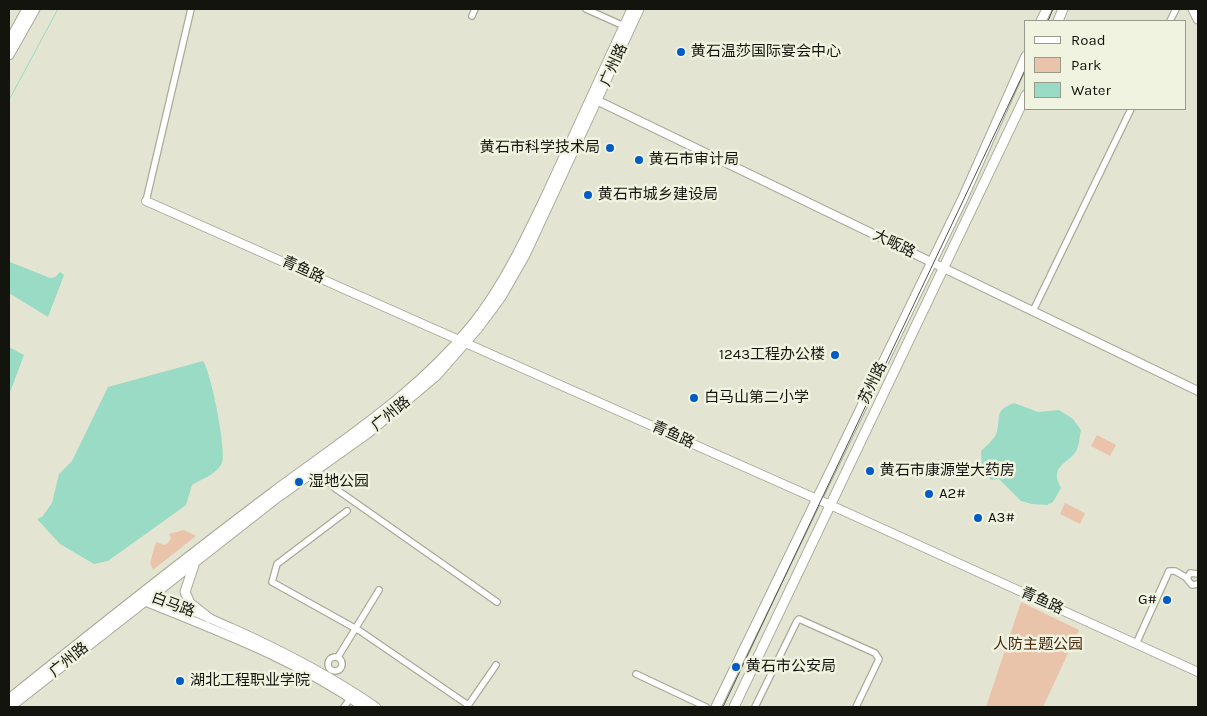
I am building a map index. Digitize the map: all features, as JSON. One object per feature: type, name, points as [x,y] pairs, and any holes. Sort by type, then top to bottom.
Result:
[{"type":"main road","points":[[9,42],[27,9]]},
{"type":"main road","points":[[9,55],[35,9]]},
{"type":"main road","name":"广州路","points":[[594,99],[632,9]]},
{"type":"main road","name":"广州路","points":[[9,699],[144,597],[195,563],[404,405],[437,375],[496,294],[519,252],[639,9]]},
{"type":"main road","points":[[1193,9],[1198,18]]},
{"type":"main road","name":"苏州路","points":[[716,707],[963,198],[1024,61]]},
{"type":"main road","name":"苏州路","points":[[734,707],[1024,99]]},
{"type":"main road","name":"广州路","points":[[10,707],[274,491],[364,428],[463,341]]},
{"type":"main road","points":[[195,563],[185,592],[190,603],[209,618]]},
{"type":"street","points":[[146,201],[191,9]]},
{"type":"street","points":[[472,16],[475,9]]},
{"type":"street","points":[[586,9],[624,26]]},
{"type":"street","name":"大畈路","points":[[594,99],[1198,391]]},
{"type":"street","points":[[1033,311],[1131,110]]},
{"type":"street","name":"青鱼路","points":[[146,201],[830,505],[1198,672]]},
{"type":"street","points":[[316,470],[336,489],[497,602]]},
{"type":"street","points":[[347,510],[276,564],[272,582],[355,628],[468,706],[496,665]]},
{"type":"street","points":[[1136,644],[1169,572],[1172,570],[1187,578],[1190,584],[1198,585]]},
{"type":"street","points":[[1187,578],[1192,572],[1198,574]]},
{"type":"street","points":[[338,657],[379,590]]},
{"type":"street","name":"白马路","points":[[144,597],[209,618],[292,655],[352,695],[363,707]]},
{"type":"street","name":"白马路","points":[[144,597],[289,662],[376,707]]},
{"type":"street","points":[[756,707],[796,621],[800,619],[875,653],[879,658],[856,707]]},
{"type":"street","points":[[338,657],[342,665],[338,673],[326,666],[331,658],[338,657]]},
{"type":"street","points":[[636,674],[706,707]]},
{"type":"street","points":[[344,707],[352,695]]},
{"type":"green space","points":[[1097,435],[1116,445],[1110,456],[1091,446]]},
{"type":"green space","points":[[1065,503],[1085,513],[1080,524],[1060,514]]},
{"type":"green space","points":[[184,530],[196,536],[153,570],[150,563],[157,542],[164,545],[171,538],[169,534]]},
{"type":"green space","name":"人防主题公园","points":[[1021,602],[1079,630],[1043,707],[986,707]]},
{"type":"water","points":[[10,262],[50,278],[55,277],[60,272],[64,275],[48,317],[9,293]]},
{"type":"water","points":[[9,347],[24,355],[9,395]]},
{"type":"water","points":[[203,361],[214,395],[220,429],[223,456],[220,467],[192,485],[186,505],[108,561],[94,564],[60,544],[37,519],[42,517],[52,503],[59,474],[72,461],[108,387]]},
{"type":"water","points":[[1014,403],[1038,412],[1059,410],[1073,419],[1081,430],[1076,452],[1058,471],[1057,476],[1061,488],[1053,502],[1047,505],[1021,501],[999,479],[991,480],[982,467],[981,451],[996,435],[1001,411]]},
{"type":"waterway","points":[[9,100],[58,9]]},
{"type":"tram line","points":[[1048,20],[1053,9]]},
{"type":"tram line","points":[[723,707],[1024,72]]},
{"type":"place","name":"黄石温莎国际宴会中心","points":[[681,52]]},
{"type":"place","name":"黄石市科学技术局","points":[[610,148]]},
{"type":"place","name":"黄石市审计局","points":[[639,160]]},
{"type":"place","name":"黄石市城乡建设局","points":[[588,195]]},
{"type":"place","name":"1243工程办公楼","points":[[835,355]]},
{"type":"place","name":"白马山第二小学","points":[[694,398]]},
{"type":"place","name":"黄石市康源堂大药房","points":[[870,471]]},
{"type":"place","name":"湿地公园","points":[[299,482]]},
{"type":"place","name":"A2#","points":[[929,494]]},
{"type":"place","name":"A3#","points":[[978,518]]},
{"type":"place","name":"G#","points":[[1167,600]]},
{"type":"place","name":"黄石市公安局","points":[[736,667]]},
{"type":"place","name":"湖北工程职业学院","points":[[180,681]]}]
